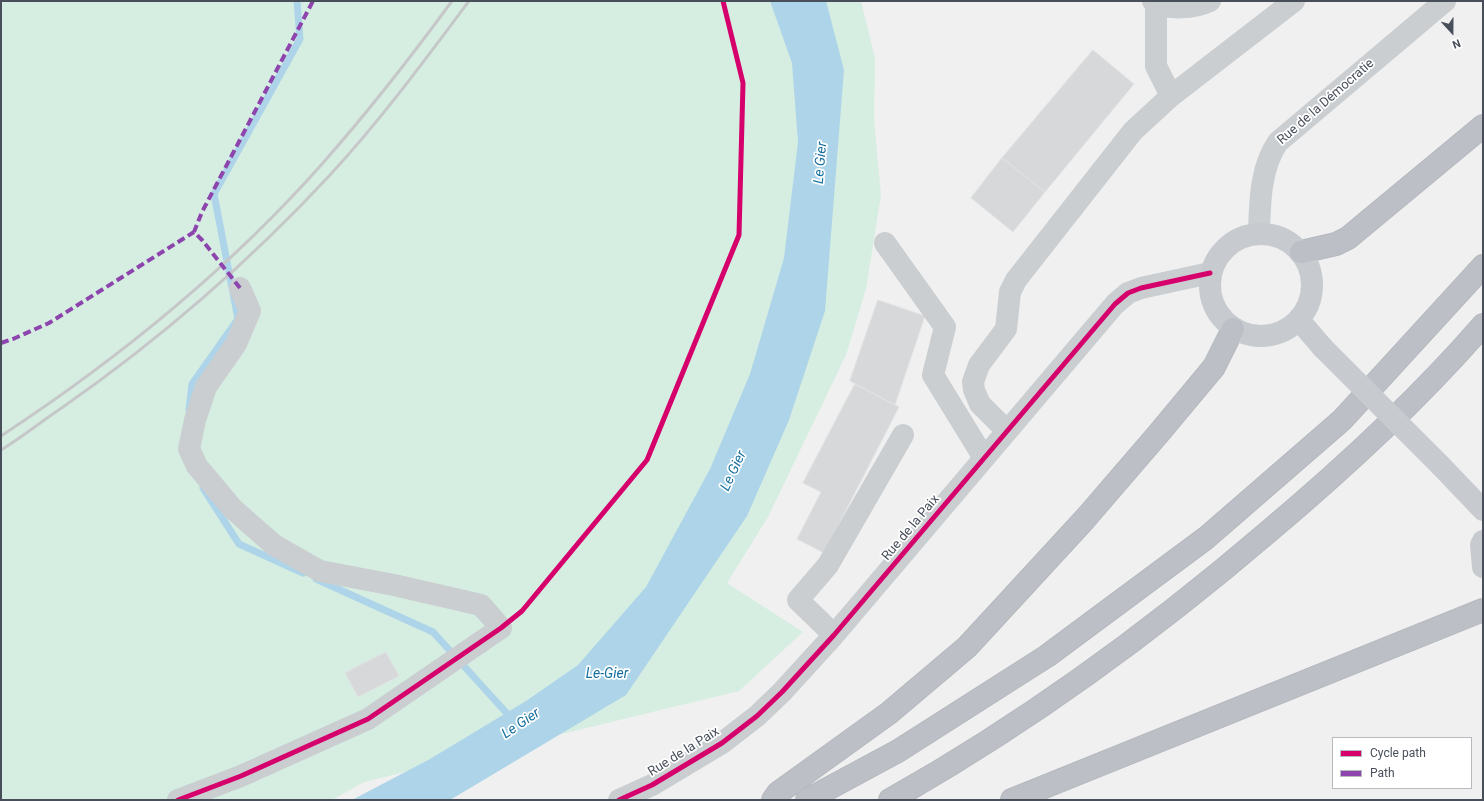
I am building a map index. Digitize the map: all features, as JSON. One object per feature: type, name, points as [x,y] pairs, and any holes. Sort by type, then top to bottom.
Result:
[{"type":"highway","points":[[1301,252],[1336,244],[1348,238],[1483,126]]},
{"type":"highway","points":[[807,800],[898,751],[1047,656],[1206,538],[1342,420],[1483,266]]},
{"type":"highway","points":[[890,800],[990,740],[1059,695],[1146,632],[1227,567],[1337,473],[1403,410],[1483,325]]},
{"type":"highway","points":[[773,800],[778,793],[889,713],[967,647],[1085,520],[1159,433],[1214,367],[1233,329]]},
{"type":"highway","points":[[1012,800],[1483,610]]},
{"type":"main road","points":[[1260,233],[1282,238],[1301,252],[1311,272],[1312,294],[1307,308],[1298,320],[1288,329],[1274,335],[1260,337],[1246,335],[1233,329],[1221,318],[1213,304],[1209,289],[1210,273],[1217,258],[1228,245],[1243,237],[1260,233]]},
{"type":"main road","points":[[1298,320],[1323,348],[1483,510]]},
{"type":"main road","points":[[1483,541],[1481,545],[1483,567]]},
{"type":"street","points":[[1171,96],[1156,66],[1155,2],[1180,8],[1200,6],[1210,1]]},
{"type":"street","points":[[1007,432],[980,404],[974,390],[973,382],[979,365],[1006,329],[1010,292],[1016,280],[1133,131],[1171,96],[1294,1]]},
{"type":"street","name":"Rue de la Démocratie","points":[[1260,233],[1260,201],[1267,163],[1278,142],[1445,1]]},
{"type":"street","points":[[885,244],[945,327],[933,375],[984,458]]},
{"type":"street","name":"Rue de la Paix","points":[[619,800],[652,785],[722,743],[757,716],[782,692],[834,635],[1007,432],[1104,315],[1128,293],[1141,288],[1210,273]]},
{"type":"street","points":[[178,800],[241,776],[368,719],[501,628],[481,605],[394,585],[320,572],[274,545],[232,509],[197,466],[189,449],[195,420],[206,387],[236,344],[250,311],[240,288]]},
{"type":"street","points":[[834,635],[798,600],[828,565],[903,435]]},
{"type":"green space","points":[[1,1],[861,1],[875,58],[874,119],[881,195],[866,289],[846,355],[768,517],[727,583],[803,632],[739,691],[364,782],[332,800],[1,800]]},
{"type":"water","name":"Le-Gier","points":[[770,1],[826,1],[844,70],[825,311],[789,420],[747,516],[626,695],[450,800],[352,800],[430,759],[526,701],[578,665],[646,587],[710,469],[750,374],[784,258],[798,142],[792,63]]},
{"type":"building","points":[[1093,50],[1134,84],[1045,192],[1002,158]]},
{"type":"building","points":[[1002,158],[1045,192],[1013,232],[971,198]]},
{"type":"building","points":[[878,300],[925,316],[895,405],[850,381]]},
{"type":"building","points":[[855,384],[899,407],[824,553],[797,539],[821,492],[803,483]]},
{"type":"building","points":[[386,652],[399,676],[358,697],[345,673]]},
{"type":"waterway","points":[[189,410],[192,384],[238,319],[214,194],[300,39],[297,1]]},
{"type":"waterway","points":[[203,488],[239,544],[303,573]]},
{"type":"waterway","name":"Le Gier","points":[[316,579],[433,632],[512,719]]},
{"type":"railway","points":[[1,436],[45,407],[129,344],[210,276],[249,240],[322,164],[356,124],[389,84],[452,1]]},
{"type":"railway","points":[[1,450],[134,355],[236,269],[299,207],[349,154],[402,90],[469,1]]},
{"type":"marked path","points":[[240,288],[194,232],[202,212],[313,1]]},
{"type":"marked path","points":[[1,343],[49,323],[194,232]]},
{"type":"cycle path","points":[[178,800],[241,776],[368,719],[501,628],[522,611],[647,460],[739,235],[743,83],[723,1]]},
{"type":"cycle path","points":[[619,800],[652,785],[722,743],[757,716],[782,692],[834,635],[1115,304],[1128,293],[1141,288],[1210,273]]}]
